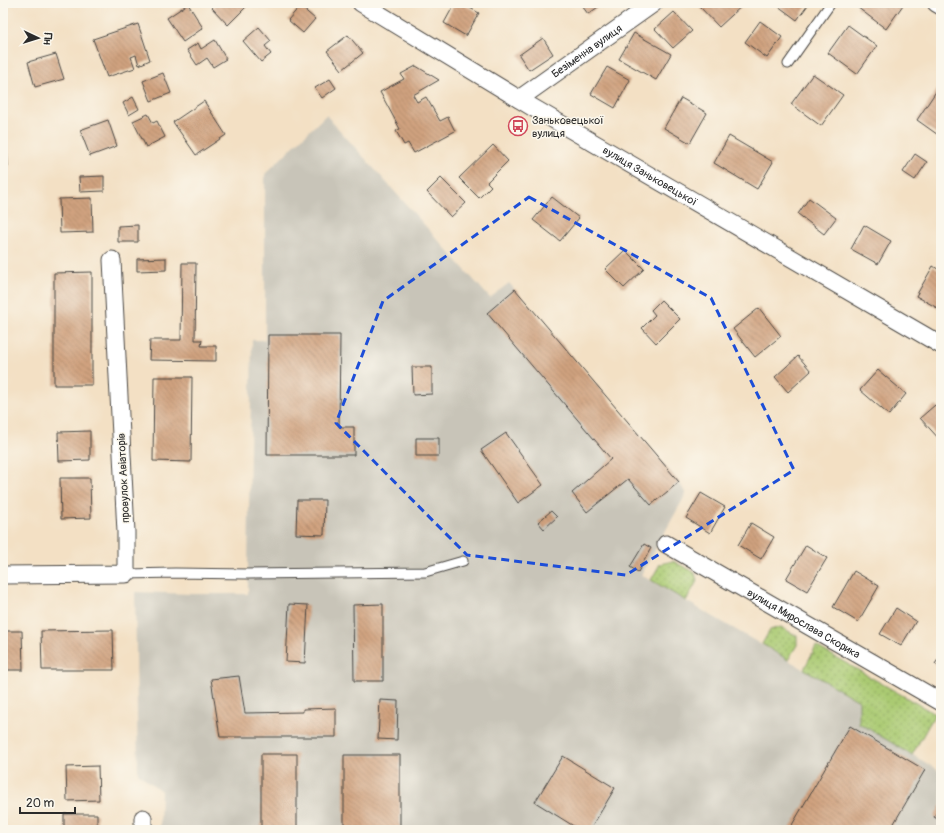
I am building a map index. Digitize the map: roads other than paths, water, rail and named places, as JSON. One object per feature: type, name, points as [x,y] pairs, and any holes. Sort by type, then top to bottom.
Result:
[{"type":"street","name":"вулиця Заньковецької","points":[[361,3],[519,99],[941,345]]},
{"type":"street","name":"Безіменна вулиця","points":[[519,99],[654,3]]},
{"type":"street","points":[[936,3],[941,6]]},
{"type":"street","name":"провулок Авіаторів","points":[[112,260],[126,532],[126,574]]},
{"type":"street","name":"вулиця Мирослава Скорика","points":[[666,544],[941,702]]},
{"type":"street","points":[[3,575],[126,574]]},
{"type":"lane","points":[[788,64],[831,3]]},
{"type":"lane","points":[[126,574],[425,572],[463,561]]},
{"type":"place","name":"Заньковецької вулиця","points":[[518,126]]}]
